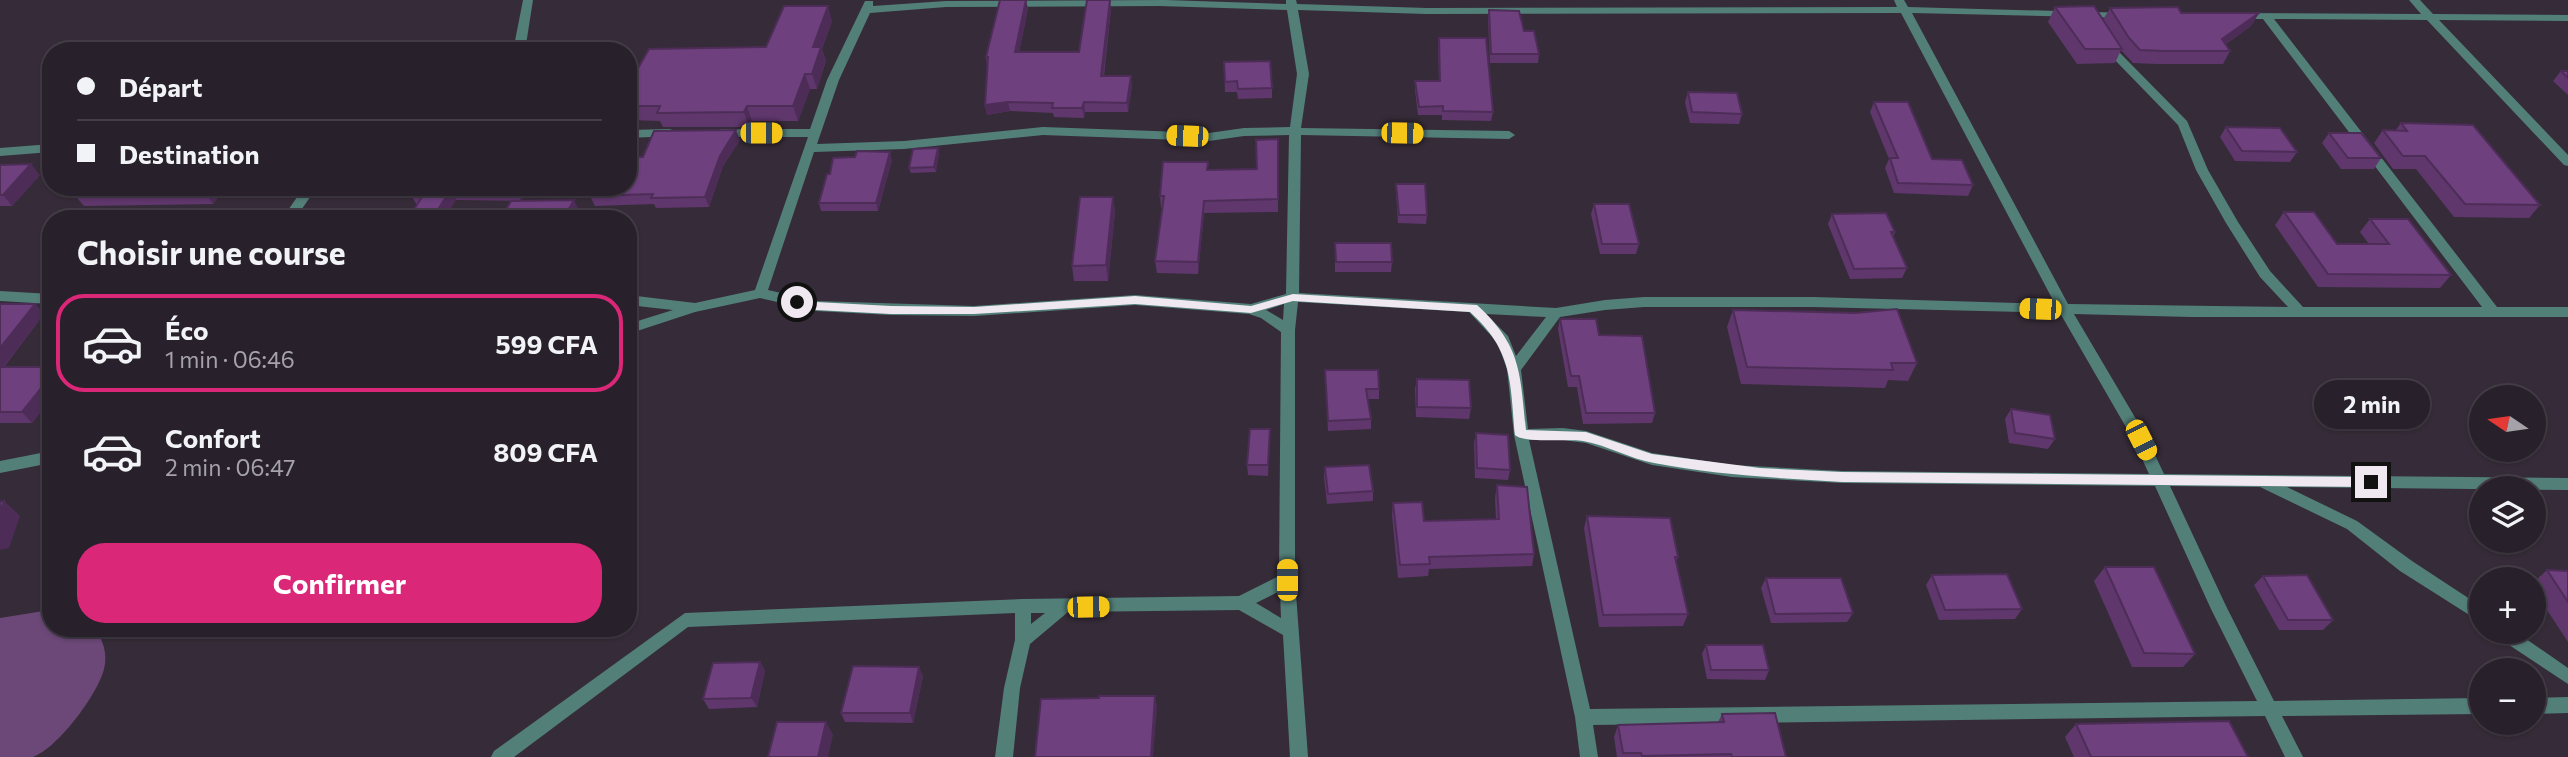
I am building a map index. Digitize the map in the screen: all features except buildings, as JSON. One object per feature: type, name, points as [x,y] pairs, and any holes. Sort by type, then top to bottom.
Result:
[{"type":"street","points":[[521,42],[528,0]]},
{"type":"street","points":[[2414,0],[2568,162]]},
{"type":"street","points":[[1291,4],[1303,74],[1295,132],[1293,297],[1288,330],[1287,580],[1299,757]]},
{"type":"street","points":[[760,293],[812,148],[814,132],[833,80],[869,5],[1291,4],[1427,11],[1901,5],[2097,24],[2131,15]]},
{"type":"street","points":[[1901,5],[2065,310],[2161,480],[2218,609],[2294,757]]},
{"type":"street","points":[[2225,15],[2568,18]]},
{"type":"street","points":[[2266,16],[2493,312]]},
{"type":"street","points":[[2097,24],[2116,55],[2183,124],[2202,170],[2232,223],[2265,274],[2300,312]]},
{"type":"street","points":[[812,148],[904,145],[1043,131],[1209,137],[1244,132],[1509,135]]},
{"type":"street","points":[[708,133],[814,132]]},
{"type":"street","points":[[637,134],[681,133]]},
{"type":"street","points":[[0,152],[42,149]]},
{"type":"street","points":[[637,326],[694,308],[760,293],[816,306],[891,310],[974,311],[1135,300],[1251,309],[1266,315],[1288,330]]},
{"type":"street","points":[[0,296],[42,298]]},
{"type":"street","points":[[1251,309],[1293,297],[1556,313],[1643,302],[1826,302],[2065,310],[2568,312]]},
{"type":"street","points":[[637,301],[694,308]]},
{"type":"street","points":[[1473,308],[1503,340],[1514,369],[1521,435],[1583,717],[1589,757]]},
{"type":"street","points":[[1514,369],[1556,313]]},
{"type":"street","points":[[1521,435],[1563,434],[1586,437],[1652,458],[1732,471],[1842,477],[2568,484]]},
{"type":"street","points":[[0,467],[42,459]]},
{"type":"street","points":[[2260,481],[2352,524],[2430,583],[2469,607]]},
{"type":"street","points":[[500,757],[685,620],[1023,606],[1241,603],[1287,580]]},
{"type":"street","points":[[1241,603],[1289,630]]},
{"type":"street","points":[[1004,757],[1013,688],[1023,640],[1023,606]]},
{"type":"street","points":[[1023,640],[1063,607]]},
{"type":"street","points":[[2520,644],[2568,677]]},
{"type":"street","points":[[2546,706],[2568,705]]},
{"type":"street","points":[[1583,717],[2469,706]]},
{"type":"shaded area","points":[[42,611],[42,637],[100,637],[104,647],[104,669],[94,692],[65,732],[43,752],[33,757],[0,757],[0,618]]},
{"type":"route","points":[[797,302],[816,306],[891,310],[974,311],[1135,300],[1251,309],[1293,297],[1473,308],[1491,325],[1508,351],[1514,369],[1521,435],[1563,434],[1586,437],[1652,458],[1760,473],[1842,477],[2371,482]]}]
